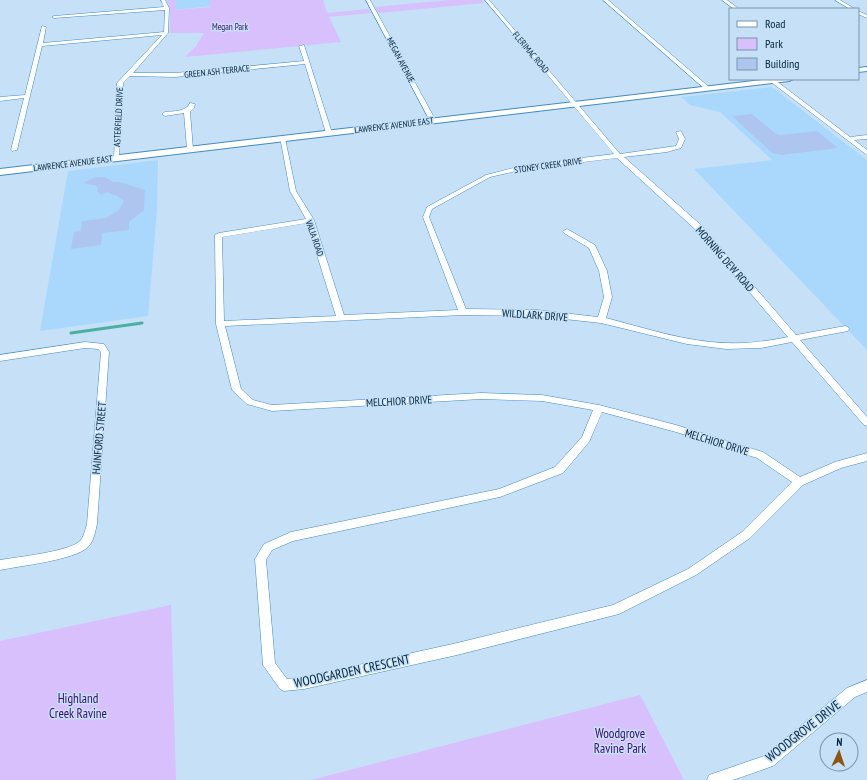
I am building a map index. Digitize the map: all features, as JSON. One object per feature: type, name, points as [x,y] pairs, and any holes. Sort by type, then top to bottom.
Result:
[{"type":"main road","name":"LAWRENCE AVENUE EAST","points":[[0,172],[781,80]]},
{"type":"street","points":[[40,44],[166,33],[166,8],[163,0]]},
{"type":"street","name":"MEGAN AVENUE","points":[[368,0],[433,120]]},
{"type":"street","name":"FLERIMAC ROAD","points":[[487,0],[575,104]]},
{"type":"street","points":[[605,0],[707,88]]},
{"type":"street","points":[[724,0],[736,8]]},
{"type":"street","points":[[837,0],[851,8]]},
{"type":"street","points":[[54,17],[166,8]]},
{"type":"street","points":[[14,150],[44,27]]},
{"type":"street","name":"ASTERFIELD DRIVE","points":[[116,158],[120,83],[166,33]]},
{"type":"street","points":[[302,46],[329,133]]},
{"type":"street","name":"GREEN ASH TERRACE","points":[[127,74],[176,75],[307,62]]},
{"type":"street","points":[[773,81],[867,153]]},
{"type":"street","points":[[0,99],[27,96]]},
{"type":"street","points":[[165,114],[188,111],[192,108],[192,104]]},
{"type":"street","name":"MORNING DEW ROAD","points":[[575,104],[619,156],[699,228],[867,423]]},
{"type":"street","points":[[188,111],[190,149]]},
{"type":"street","name":"STONEY CREEK DRIVE","points":[[462,312],[426,217],[429,208],[488,176],[525,167],[667,150],[679,147],[682,139],[679,132]]},
{"type":"street","points":[[850,139],[867,137]]},
{"type":"street","name":"VALIA ROAD","points":[[282,138],[293,191],[310,220],[340,317]]},
{"type":"street","name":"MELCHIOR DRIVE","points":[[310,220],[219,235],[220,324],[237,390],[250,402],[272,408],[481,396],[542,398],[599,408],[676,429],[760,455],[799,482]]},
{"type":"street","points":[[567,230],[592,247],[603,271],[608,297],[601,320]]},
{"type":"street","name":"WILDLARK DRIVE","points":[[220,324],[462,312],[537,313],[601,320],[687,342],[726,346],[761,345],[845,329]]},
{"type":"street","name":"HAINFORD STREET","points":[[0,358],[85,345],[101,346],[105,352],[92,524],[86,544],[69,552],[0,565]]},
{"type":"street","name":"WOODGARDEN CRESCENT","points":[[599,408],[586,439],[559,470],[500,492],[292,537],[268,547],[260,559],[268,665],[284,685],[304,683],[458,649],[615,610],[692,572],[746,535],[799,482],[838,465],[867,457]]},
{"type":"street","name":"WOODGROVE DRIVE","points":[[714,780],[768,761],[851,692],[867,686]]},
{"type":"shaded area","points":[[175,0],[210,0],[211,6],[176,10]]},
{"type":"shaded area","points":[[772,87],[867,160],[867,350],[694,169],[772,160],[720,112],[690,105],[681,97]]},
{"type":"shaded area","points":[[158,160],[157,211],[148,316],[40,331],[68,171]]},
{"type":"green space","name":"Megan Park","points":[[167,0],[175,0],[176,10],[210,7],[210,0],[323,0],[327,13],[368,9],[371,13],[329,17],[341,42],[185,57],[196,46],[204,33],[170,33],[170,10]]},
{"type":"green space","points":[[450,0],[482,0],[484,3],[379,13],[375,7]]},
{"type":"green space","name":"Highland Creek Ravine","points":[[171,605],[176,780],[0,780],[0,641]]},
{"type":"green space","name":"Woodgrove Ravine Park","points":[[640,695],[684,780],[311,780]]},
{"type":"building","points":[[752,114],[776,134],[781,135],[817,131],[838,148],[782,155],[772,153],[732,116]]},
{"type":"building","points":[[96,177],[105,177],[113,182],[120,182],[145,190],[144,210],[129,222],[129,230],[102,233],[101,245],[71,249],[74,232],[81,231],[82,221],[106,218],[119,210],[124,201],[107,192],[102,195],[98,192],[97,186],[83,183]]},
{"type":"waterway","points":[[71,333],[142,323]]}]
